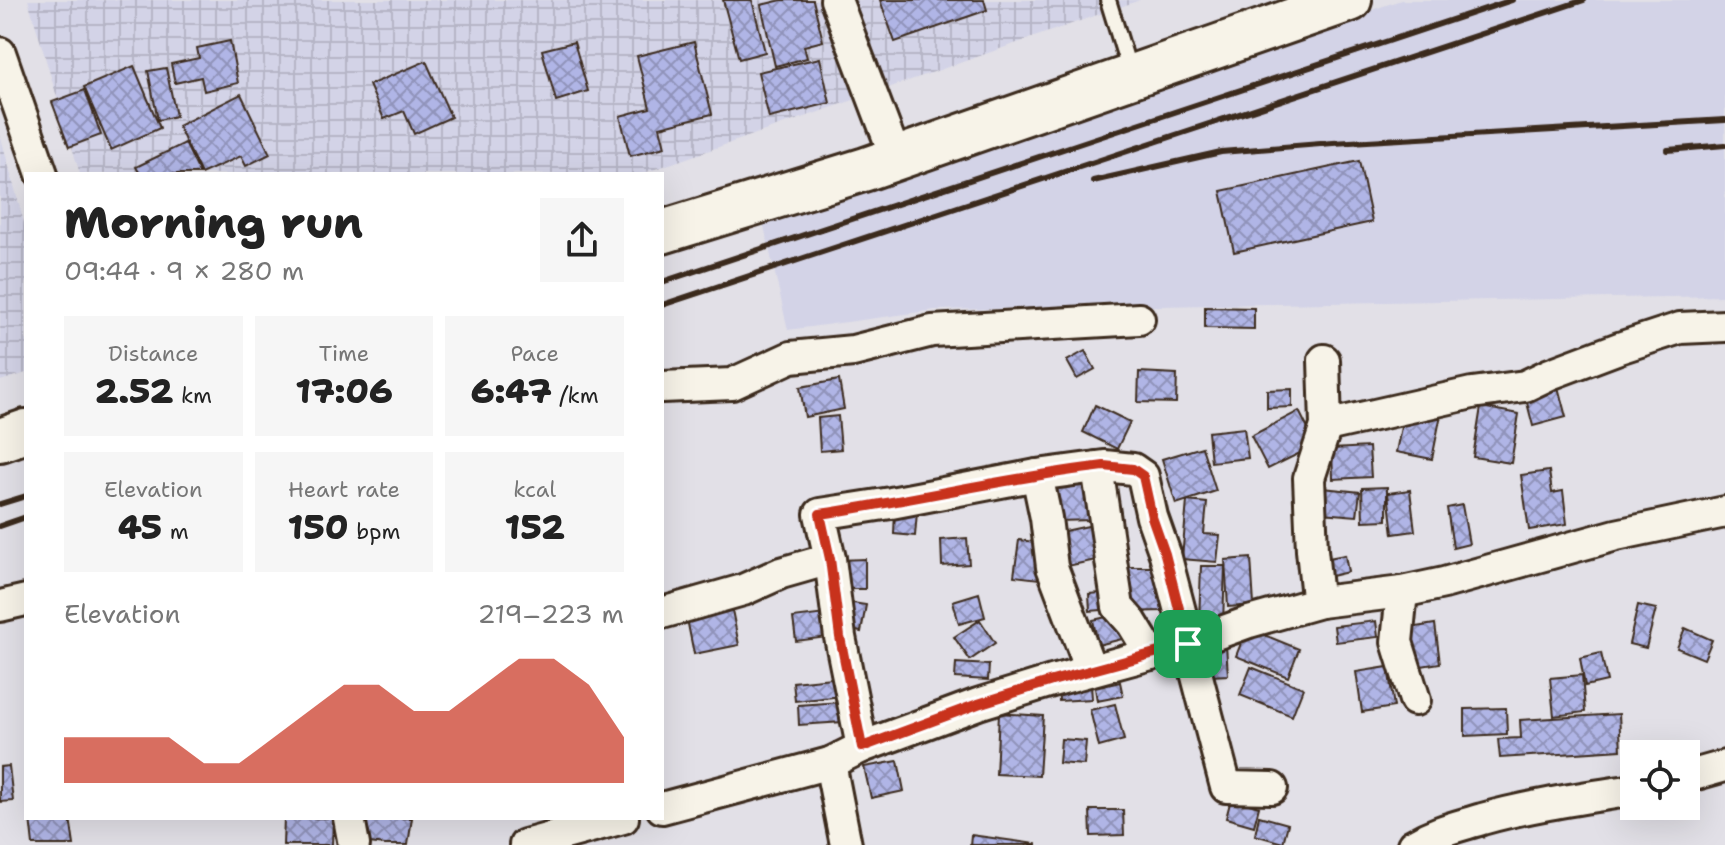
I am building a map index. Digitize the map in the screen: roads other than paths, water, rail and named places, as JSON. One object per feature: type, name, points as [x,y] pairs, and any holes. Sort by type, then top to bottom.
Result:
[{"type":"main road","points":[[664,231],[896,158],[1132,77],[1302,8],[1350,0]]},
{"type":"main road","points":[[0,440],[24,432]]},
{"type":"street","points":[[836,0],[896,158]]},
{"type":"street","points":[[0,53],[41,172]]},
{"type":"street","points":[[664,387],[732,384],[791,357],[853,351],[932,331],[1139,319]]},
{"type":"street","points":[[1326,426],[1472,393],[1525,386],[1619,348],[1680,328],[1725,326]]},
{"type":"street","points":[[1320,602],[1312,550],[1309,478],[1326,426],[1324,360]]},
{"type":"street","points":[[1097,467],[1118,607],[1151,654]]},
{"type":"street","points":[[862,747],[820,514],[1037,475],[1097,467],[1133,469],[1143,476],[1226,787],[1272,788]]},
{"type":"street","points":[[1037,475],[1052,567],[1091,670]]},
{"type":"street","points":[[664,807],[830,763],[862,747],[978,704],[1188,644],[1249,622],[1320,602],[1402,592],[1444,583],[1616,535],[1725,512]]},
{"type":"street","points":[[664,612],[743,590],[781,573],[830,559]]},
{"type":"street","points":[[1402,592],[1397,642],[1415,700]]},
{"type":"street","points":[[0,606],[24,600]]},
{"type":"street","points":[[830,763],[846,845]]},
{"type":"street","points":[[1700,773],[1725,766]]},
{"type":"street","points":[[1413,845],[1432,833],[1521,809],[1620,792]]},
{"type":"street","points":[[349,820],[354,845]]},
{"type":"street","points":[[525,845],[616,820]]},
{"type":"lane","points":[[1108,0],[1132,77]]},
{"type":"railway","points":[[664,281],[1512,0]]},
{"type":"railway","points":[[664,304],[1584,0]]},
{"type":"railway","points":[[1093,181],[1221,152],[1725,120]]},
{"type":"railway","points":[[1668,150],[1725,145]]},
{"type":"railway","points":[[0,504],[24,497]]},
{"type":"railway","points":[[0,526],[24,518]]}]
